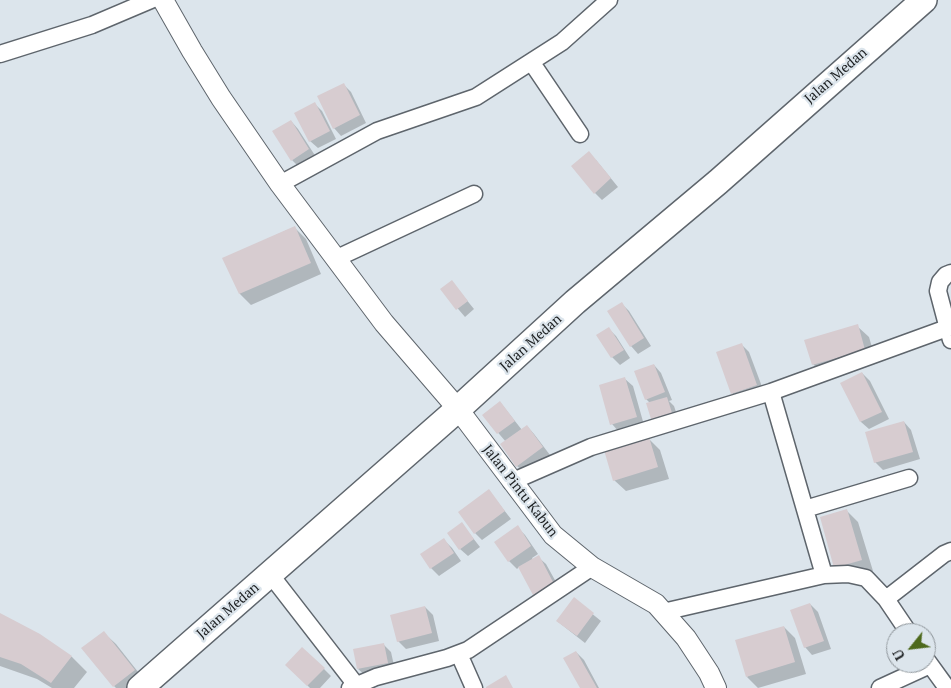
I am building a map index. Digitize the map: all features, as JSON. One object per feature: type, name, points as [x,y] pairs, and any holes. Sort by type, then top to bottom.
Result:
[{"type":"main road","name":"Jalan Medan","points":[[140,688],[458,409],[576,302],[718,182],[924,0]]},
{"type":"street","points":[[0,54],[92,25],[151,0]]},
{"type":"street","name":"Jalan Pintu Kabun","points":[[163,0],[221,98],[280,184],[384,324],[458,409],[553,535],[592,567],[656,604],[686,638],[709,673],[716,688]]},
{"type":"street","points":[[280,184],[377,131],[476,97],[532,63],[562,42],[609,0]]},
{"type":"street","points":[[532,63],[580,134]]},
{"type":"street","points":[[335,259],[474,194]]},
{"type":"street","points":[[512,482],[591,446],[771,392],[949,334],[938,292],[940,282],[946,275],[951,273]]},
{"type":"street","points":[[771,392],[824,575]]},
{"type":"street","points":[[804,510],[909,478]]},
{"type":"street","points":[[886,599],[944,554],[951,551]]},
{"type":"street","points":[[270,574],[353,686],[376,677],[459,654],[592,567]]},
{"type":"street","points":[[663,612],[824,575],[848,574],[866,578],[886,599],[902,623]]},
{"type":"street","points":[[459,654],[474,688]]},
{"type":"street","points":[[880,688],[908,673]]},
{"type":"street","points":[[936,673],[947,688]]},
{"type":"building","points":[[344,83],[360,115],[333,129],[317,96]]},
{"type":"building","points":[[315,102],[330,131],[309,142],[294,113]]},
{"type":"building","points":[[291,120],[309,149],[291,161],[272,131]]},
{"type":"building","points":[[589,151],[611,178],[594,194],[571,166]]},
{"type":"building","points":[[295,226],[311,263],[239,294],[222,258]]},
{"type":"building","points":[[452,280],[468,301],[456,310],[440,289]]},
{"type":"building","points":[[622,302],[644,338],[630,347],[607,311]]},
{"type":"building","points":[[858,324],[865,350],[812,365],[804,340]]},
{"type":"building","points":[[609,327],[624,350],[611,358],[596,335]]},
{"type":"building","points":[[742,343],[757,385],[731,394],[716,352]]},
{"type":"building","points":[[654,364],[665,392],[645,400],[634,371]]},
{"type":"building","points":[[862,372],[882,412],[860,422],[840,383]]},
{"type":"building","points":[[625,377],[637,417],[610,425],[599,385]]},
{"type":"building","points":[[667,397],[672,413],[651,419],[646,403]]},
{"type":"building","points":[[500,401],[515,421],[497,434],[482,415]]},
{"type":"building","points":[[904,421],[913,452],[874,463],[865,432]]},
{"type":"building","points":[[527,425],[543,447],[516,467],[500,444]]},
{"type":"building","points":[[649,437],[658,467],[613,481],[604,450]]},
{"type":"building","points":[[489,489],[505,511],[474,534],[458,512]]},
{"type":"building","points":[[847,509],[862,560],[834,568],[820,517]]},
{"type":"building","points":[[462,522],[474,539],[459,550],[447,533]]},
{"type":"building","points":[[518,525],[531,546],[508,562],[494,542]]},
{"type":"building","points":[[444,538],[454,553],[430,569],[420,554]]},
{"type":"building","points":[[539,555],[554,584],[533,595],[518,567]]},
{"type":"building","points":[[574,597],[594,613],[577,636],[556,621]]},
{"type":"building","points":[[810,603],[824,641],[804,648],[790,610]]},
{"type":"building","points":[[425,606],[432,633],[397,642],[390,615]]},
{"type":"building","points":[[0,613],[40,634],[72,656],[51,683],[21,664],[0,657]]},
{"type":"building","points":[[784,626],[795,662],[746,677],[735,640]]},
{"type":"building","points":[[104,631],[135,670],[113,687],[81,648]]},
{"type":"building","points":[[384,643],[388,663],[357,669],[353,649]]},
{"type":"building","points":[[302,647],[325,668],[307,686],[285,665]]},
{"type":"building","points":[[576,651],[597,688],[580,688],[563,658]]},
{"type":"building","points":[[506,675],[513,688],[486,688],[486,687]]}]
